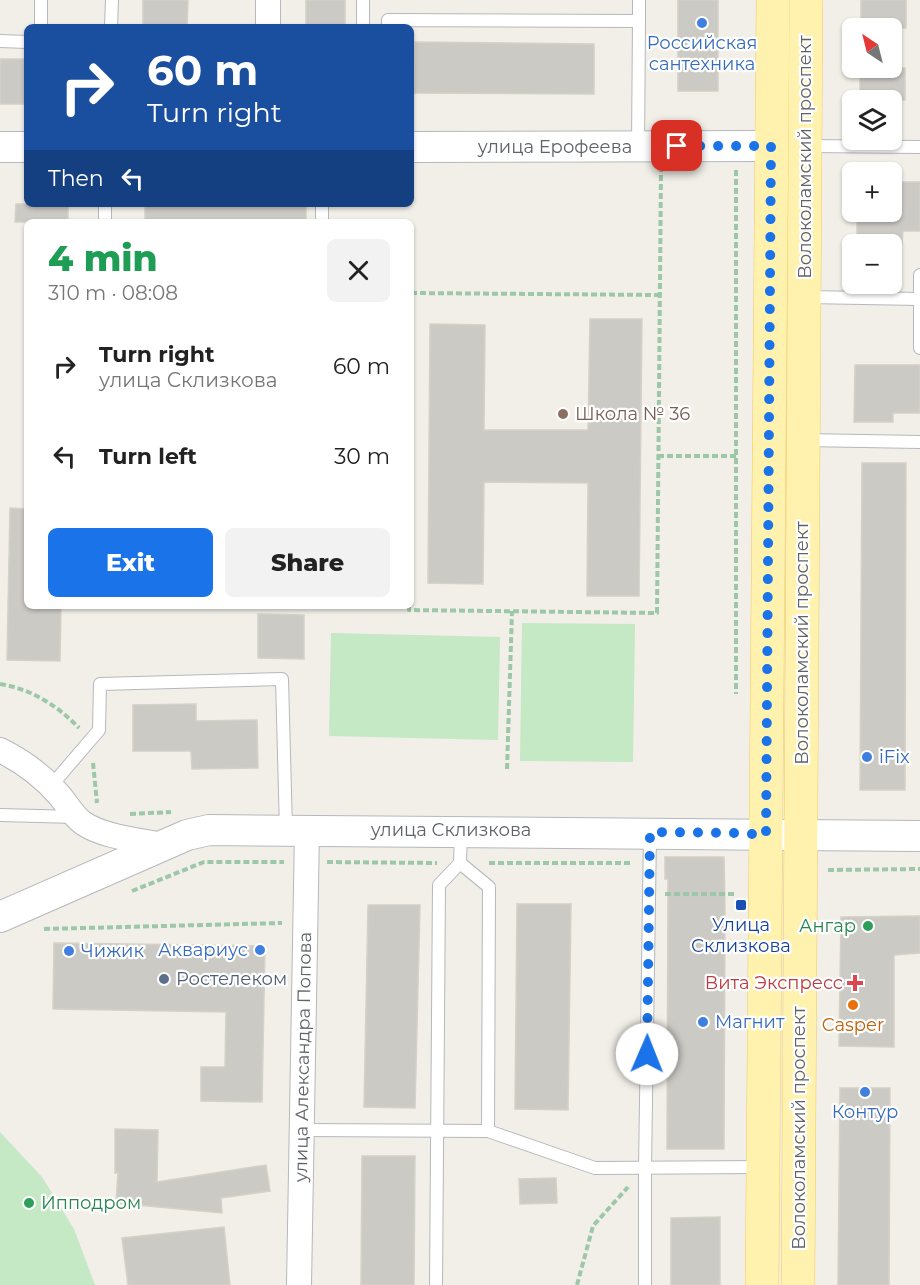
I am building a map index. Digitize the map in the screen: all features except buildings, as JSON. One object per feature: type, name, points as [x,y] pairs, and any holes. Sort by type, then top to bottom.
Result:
[{"type":"main road","name":"Волоколамский проспект","points":[[762,1285],[772,0]]},
{"type":"main road","name":"Волоколамский проспект","points":[[798,1285],[806,0]]},
{"type":"street","points":[[268,0],[268,24]]},
{"type":"street","name":"улица Ерофеева","points":[[414,147],[771,146]]},
{"type":"street","points":[[0,147],[24,147]]},
{"type":"street","points":[[0,750],[27,765],[87,812],[87,825],[100,831],[163,845]]},
{"type":"street","name":"улица Склизкова","points":[[0,917],[187,835],[209,830],[461,830],[920,836]]},
{"type":"street","name":"улица Александра Попова","points":[[296,830],[305,922],[299,1285]]},
{"type":"lane","points":[[41,0],[41,24]]},
{"type":"lane","points":[[111,24],[112,0]]},
{"type":"lane","points":[[363,0],[363,24]]},
{"type":"lane","points":[[638,146],[639,0]]},
{"type":"lane","points":[[388,24],[388,20],[639,21]]},
{"type":"lane","points":[[0,41],[24,42]]},
{"type":"lane","points":[[805,146],[920,147]]},
{"type":"lane","points":[[920,275],[920,348]]},
{"type":"lane","points":[[804,297],[920,299]]},
{"type":"lane","points":[[803,440],[920,442]]},
{"type":"lane","points":[[51,786],[92,741],[99,730],[100,684],[282,679],[296,830]]},
{"type":"lane","points":[[0,815],[87,812]]},
{"type":"lane","points":[[436,1285],[439,885],[460,863],[461,830]]},
{"type":"lane","points":[[645,1285],[650,832]]},
{"type":"lane","points":[[460,863],[489,887],[488,1131]]},
{"type":"lane","points":[[302,1130],[488,1131],[595,1168],[763,1167]]},
{"type":"path","points":[[409,609],[657,613],[661,171]]},
{"type":"path","points":[[736,171],[736,701]]},
{"type":"path","points":[[414,292],[660,295]]},
{"type":"path","points":[[658,456],[736,456]]},
{"type":"path","points":[[507,769],[512,611]]},
{"type":"path","points":[[0,684],[18,687],[41,698],[68,716],[92,741],[87,812]]},
{"type":"path","points":[[822,870],[920,869]]},
{"type":"path","points":[[650,894],[736,894]]},
{"type":"path","points":[[37,929],[305,922]]},
{"type":"path","points":[[577,1285],[593,1226],[645,1168]]},
{"type":"green space","points":[[522,623],[635,624],[633,762],[520,761]]},
{"type":"green space","points":[[331,633],[500,637],[498,740],[329,736]]},
{"type":"green space","name":"Ипподром","points":[[0,1132],[42,1177],[74,1229],[95,1285],[0,1285]]},
{"type":"place","name":"Российская сантехника","points":[[702,23]]},
{"type":"place","name":"Школа № 36","points":[[563,414]]},
{"type":"place","name":"iFix","points":[[867,757]]},
{"type":"place","name":"Улица Склизкова","points":[[741,905]]},
{"type":"place","name":"Ангар","points":[[868,926]]},
{"type":"place","name":"Аквариус","points":[[260,950]]},
{"type":"place","name":"Чижик","points":[[69,951]]},
{"type":"place","name":"Ростелеком","points":[[164,979]]},
{"type":"place","name":"Вита Экспресс","points":[[855,983]]},
{"type":"place","name":"Casper","points":[[853,1005]]},
{"type":"place","name":"Магнит","points":[[703,1022]]},
{"type":"place","name":"Контур","points":[[865,1092]]},
{"type":"place","name":"Ипподром","points":[[29,1203]]},
{"type":"route","points":[[647,1054],[650,832],[766,835],[771,146],[677,146]]}]
